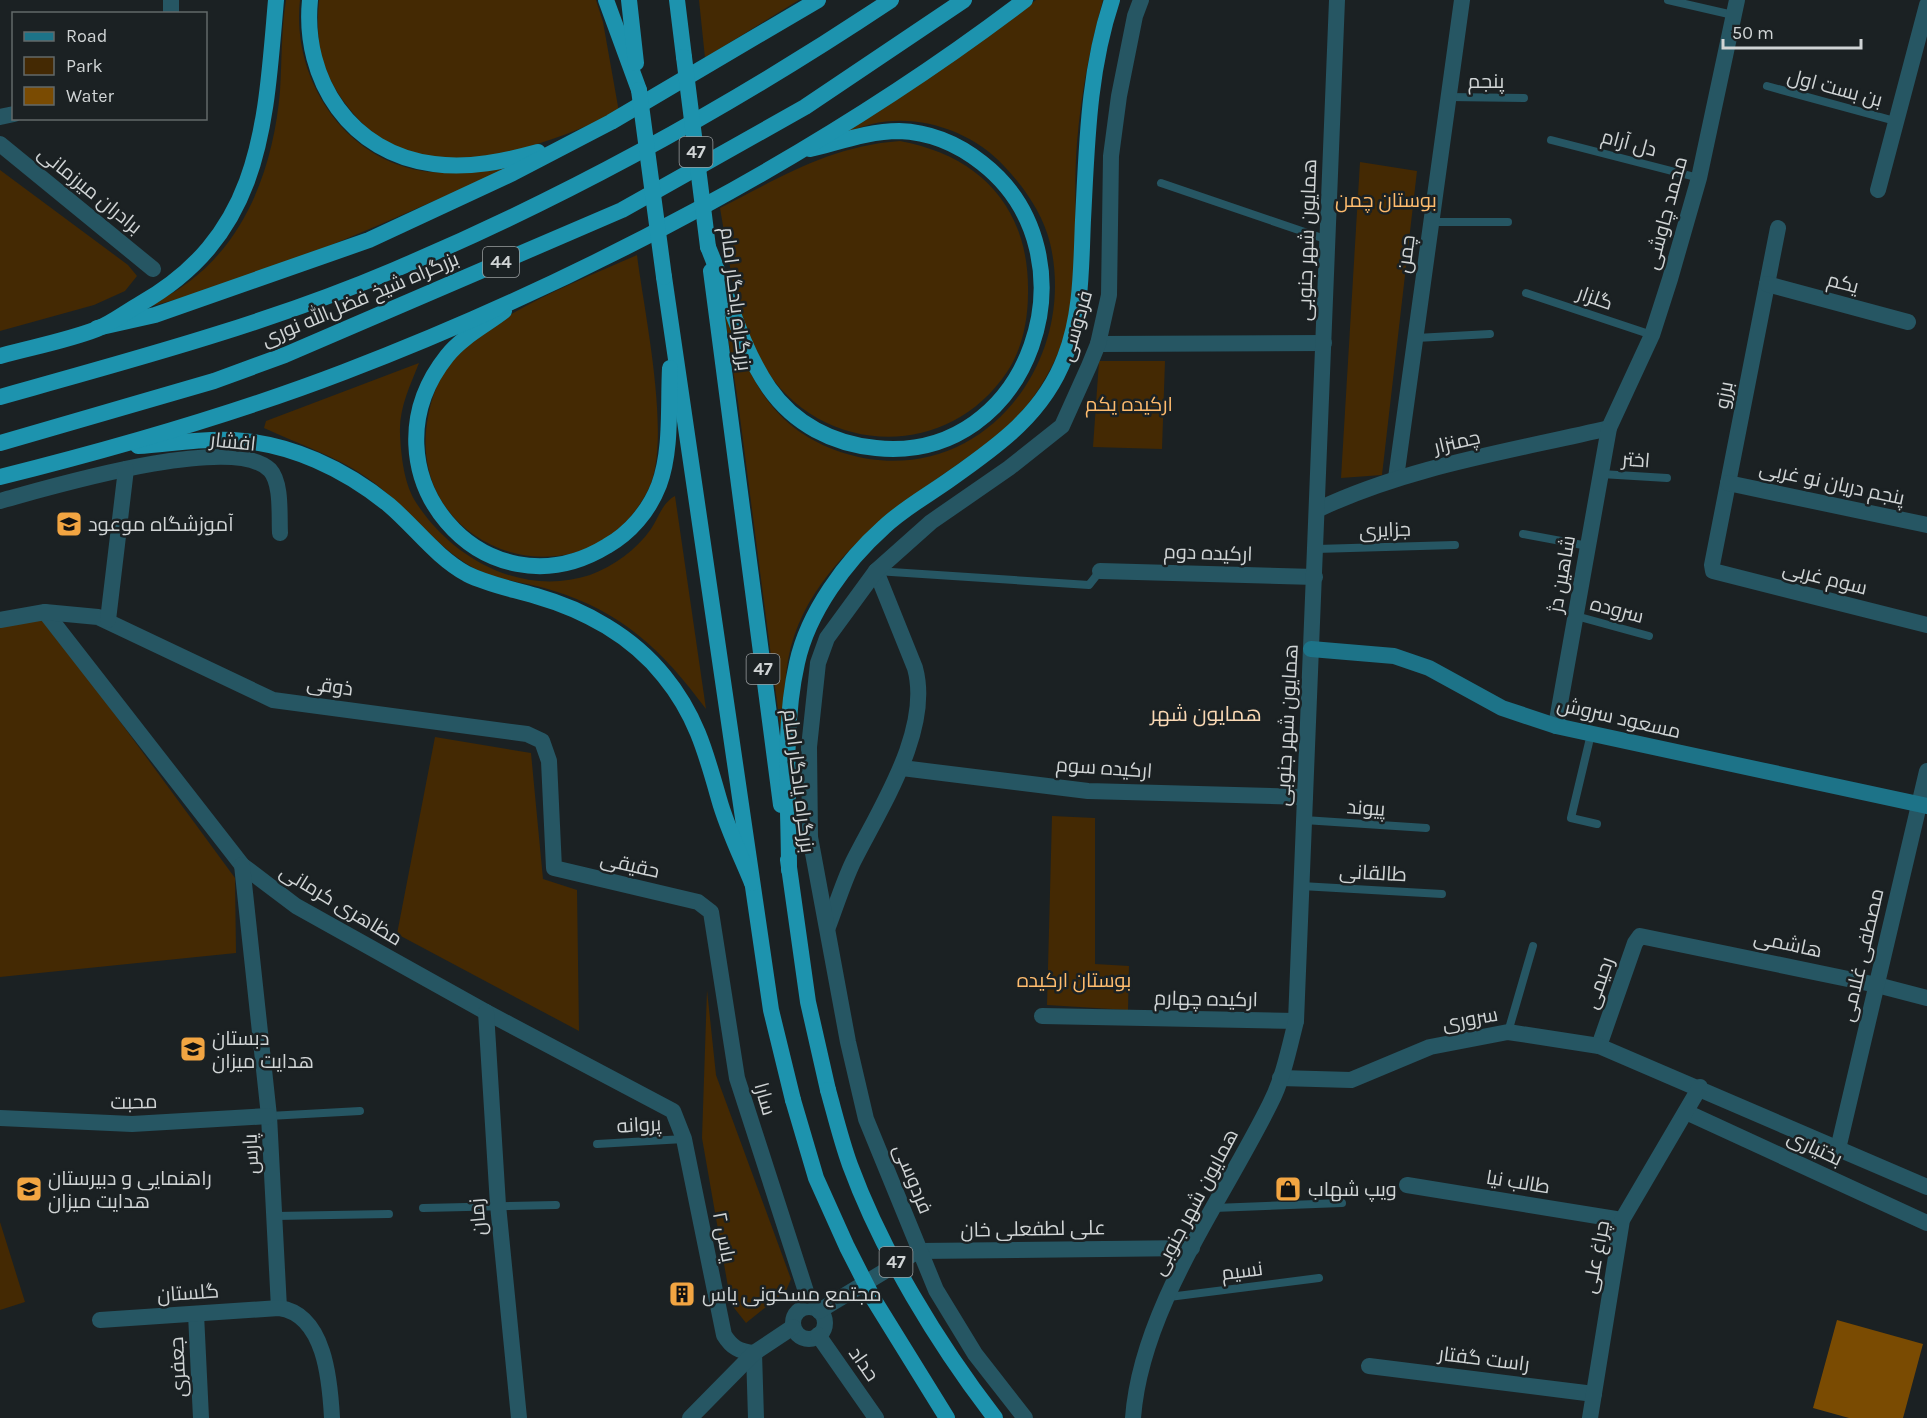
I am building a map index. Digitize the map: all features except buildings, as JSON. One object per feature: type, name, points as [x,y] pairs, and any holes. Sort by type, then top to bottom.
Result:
[{"type":"highway","points":[[98,328],[176,281],[212,247],[232,215],[256,157],[265,118],[276,0]]},
{"type":"highway","points":[[310,0],[307,26],[312,57],[323,85],[342,113],[371,142],[400,156],[434,164],[503,161],[565,145]]},
{"type":"highway","points":[[606,0],[639,90]]},
{"type":"highway","name":"47","points":[[629,0],[672,334],[771,1010],[793,1100],[816,1178],[874,1300],[947,1418]]},
{"type":"highway","name":"بزرگراه یادگار امام","points":[[677,0],[808,1002],[828,1090],[849,1163],[867,1206],[907,1283],[968,1382],[995,1418]]},
{"type":"highway","points":[[0,356],[98,328],[155,315],[369,240],[513,173],[611,122],[818,0]]},
{"type":"highway","name":"بزرگراه شیخ فضل‌الله نوری","points":[[0,397],[256,321],[393,271],[512,216],[621,160],[801,60],[891,0]]},
{"type":"highway","name":"بزرگراه شیخ فضل‌الله نوری","points":[[0,443],[184,390],[285,355],[622,210],[805,107],[964,0]]},
{"type":"highway","points":[[0,477],[117,447],[343,372],[626,248],[795,153],[923,72],[1025,0]]},
{"type":"highway","points":[[789,870],[789,719],[797,663],[814,618],[835,583],[885,526],[1018,429],[1040,403],[1065,358],[1079,294],[1090,100],[1099,44],[1112,0]]},
{"type":"highway","points":[[708,247],[744,340],[770,389],[785,408],[807,426],[829,437],[869,447],[889,449],[919,447],[946,438],[967,427],[986,413],[1008,390],[1030,353],[1043,301],[1038,243],[1023,208],[1001,178],[948,142],[924,134],[873,133],[795,153]]},
{"type":"highway","points":[[528,292],[449,354],[423,394],[416,417],[417,458],[432,502],[445,521],[462,537],[483,552],[507,562],[530,566],[553,565],[578,560],[620,538],[638,521],[659,485],[665,462],[672,334]]},
{"type":"highway","points":[[117,447],[234,440],[290,450],[357,481],[390,506],[446,559],[466,574],[566,606],[619,634],[665,676],[692,717],[706,748],[719,800],[752,883]]},
{"type":"main road","name":"مسعود سروش","points":[[1311,649],[1394,656],[1429,668],[1502,708],[1556,726],[1923,806]]},
{"type":"street","name":"فردوسی","points":[[1025,1418],[975,1354],[936,1290],[918,1251],[866,1119],[848,1042],[810,837],[809,747],[818,663],[827,638],[876,571],[931,522],[1009,468],[1062,426],[1098,344],[1109,295],[1112,146],[1119,96],[1135,16],[1141,0]]},
{"type":"street","name":"همایون‌ شهر جنوبی","points":[[1133,1418],[1142,1364],[1169,1296],[1192,1248],[1271,1103],[1296,1021],[1338,0]]},
{"type":"street","name":"چمن","points":[[1396,478],[1462,0]]},
{"type":"street","points":[[1878,190],[1895,121],[1921,55],[1927,5]]},
{"type":"street","name":"محمد چاوشی","points":[[1610,428],[1652,335],[1698,178],[1735,8]]},
{"type":"street","name":"برادران میرزمانی","points":[[0,144],[153,269]]},
{"type":"street","name":"برزو","points":[[1713,571],[1712,565],[1778,228]]},
{"type":"street","name":"یکم","points":[[1767,284],[1908,322]]},
{"type":"street","points":[[1098,344],[1324,344]]},
{"type":"street","name":"شاهین دژ","points":[[1556,726],[1610,428]]},
{"type":"street","name":"چمنزار","points":[[1318,508],[1396,478],[1610,428]]},
{"type":"street","name":"افشار","points":[[0,501],[88,476],[198,459],[226,458],[259,463],[271,471],[276,483],[280,533]]},
{"type":"street","points":[[108,620],[126,469]]},
{"type":"street","name":"پنجم دریان‌ نو غربی","points":[[1728,483],[1927,525]]},
{"type":"street","points":[[828,928],[851,865],[902,768],[918,709],[919,681],[876,571]]},
{"type":"street","name":"ارکیده دوم","points":[[1100,571],[1315,577]]},
{"type":"street","name":"سوم غربی","points":[[1713,571],[1927,625]]},
{"type":"street","name":"ذوقی","points":[[0,620],[45,612],[108,620],[273,700],[534,736],[547,749],[549,761],[554,868]]},
{"type":"street","name":"مظاهری کرمانی","points":[[45,612],[242,865],[296,906],[486,1012],[673,1111]]},
{"type":"street","name":"ارکیده سوم","points":[[902,768],[1088,791],[1305,797]]},
{"type":"street","name":"مصطفی غلامی","points":[[1838,1149],[1923,806],[1927,771]]},
{"type":"street","name":"پارس","points":[[242,865],[269,1116],[279,1308]]},
{"type":"street","name":"حقیقی","points":[[554,868],[698,902]]},
{"type":"street","name":"سارا","points":[[698,902],[711,912],[737,1078],[815,1309]]},
{"type":"street","name":"هاشمی","points":[[1640,936],[1877,985],[1927,998]]},
{"type":"street","name":"رحیمی","points":[[1599,1046],[1635,943],[1640,936]]},
{"type":"street","name":"زمان","points":[[486,1012],[498,1205],[519,1418]]},
{"type":"street","name":"ارکیده چهارم","points":[[1042,1016],[1296,1021]]},
{"type":"street","name":"سروری","points":[[1280,1078],[1351,1080],[1430,1047],[1508,1032],[1599,1046],[1700,1087]]},
{"type":"street","name":"بختیاری","points":[[1700,1087],[1927,1187]]},
{"type":"street","name":"چراغ‌ علی","points":[[1590,1418],[1622,1220],[1700,1087]]},
{"type":"street","name":"یاس ۲","points":[[673,1111],[684,1139],[724,1335],[731,1346],[754,1353]]},
{"type":"street","name":"بختیاری","points":[[1686,1112],[1927,1223]]},
{"type":"street","name":"محبت","points":[[0,1118],[132,1124],[269,1116]]},
{"type":"street","name":"طالب‌ نیا","points":[[1407,1185],[1622,1220]]},
{"type":"street","name":"علی لطفعلی خان","points":[[918,1251],[1192,1248]]},
{"type":"street","points":[[690,1418],[754,1353],[794,1327],[797,1312],[815,1309],[918,1251]]},
{"type":"street","points":[[279,1308],[291,1309],[310,1326],[329,1382],[332,1418]]},
{"type":"street","name":"گلستان","points":[[100,1320],[279,1308]]},
{"type":"street","points":[[794,1327],[802,1337],[811,1338],[818,1335],[824,1324],[815,1309]]},
{"type":"street","name":"جعفری","points":[[196,1314],[201,1418]]},
{"type":"street","name":"حداد","points":[[818,1335],[876,1418]]},
{"type":"street","points":[[754,1353],[756,1418]]},
{"type":"street","name":"راست گفتار","points":[[1369,1366],[1594,1394]]},
{"type":"lane","points":[[1668,0],[1735,8]]},
{"type":"lane","name":"بن بست اول","points":[[1767,86],[1895,121]]},
{"type":"lane","name":"پنجم","points":[[1449,98],[1524,98]]},
{"type":"lane","name":"دل‌ آرام","points":[[1551,140],[1698,178]]},
{"type":"lane","points":[[1161,183],[1328,240]]},
{"type":"lane","points":[[1431,222],[1508,222]]},
{"type":"lane","name":"گلزار","points":[[1526,293],[1652,335]]},
{"type":"lane","points":[[1416,338],[1490,334]]},
{"type":"lane","name":"اختر","points":[[1601,474],[1668,478]]},
{"type":"lane","points":[[1523,534],[1588,546]]},
{"type":"lane","name":"جزایری","points":[[1316,549],[1455,545]]},
{"type":"lane","points":[[876,571],[1089,585],[1100,571]]},
{"type":"lane","name":"سروده","points":[[1576,616],[1649,636]]},
{"type":"lane","points":[[1591,734],[1571,818],[1597,824]]},
{"type":"lane","name":"پیوند","points":[[1304,820],[1426,828]]},
{"type":"lane","name":"طالقانی","points":[[1301,886],[1442,894]]},
{"type":"lane","points":[[1508,1032],[1533,946]]},
{"type":"lane","points":[[269,1116],[360,1111]]},
{"type":"lane","name":"پروانه","points":[[597,1144],[684,1139]]},
{"type":"lane","points":[[1214,1208],[1342,1203]]},
{"type":"lane","points":[[423,1208],[556,1205]]},
{"type":"lane","points":[[275,1216],[389,1214]]},
{"type":"lane","name":"نسیم","points":[[1169,1296],[1318,1278]]},
{"type":"green space","points":[[286,0],[300,0],[299,26],[303,52],[322,101],[356,141],[378,155],[415,170],[456,173],[511,167],[332,245],[241,279],[148,307],[185,285],[211,263],[243,220],[255,196],[272,144],[277,118]]},
{"type":"green space","points":[[319,0],[596,0],[603,22],[619,112],[551,139],[515,150],[478,157],[442,157],[407,151],[376,134],[348,107],[332,82],[319,44]]},
{"type":"green space","points":[[699,0],[799,0],[705,58]]},
{"type":"green space","points":[[1036,0],[1103,0],[1081,107],[1077,143],[1074,282],[1064,337],[1044,381],[1022,412],[996,436],[897,508],[872,529],[828,575],[810,601],[797,629],[788,660],[781,733],[723,304],[747,366],[763,394],[784,419],[813,440],[846,454],[869,459],[913,460],[953,449],[987,428],[1015,400],[1037,366],[1050,327],[1055,285],[1050,243],[1038,211],[1019,183],[991,154],[960,134],[943,128],[926,123],[890,121],[872,124],[829,140],[951,62]]},
{"type":"green space","points":[[900,141],[929,148],[955,159],[977,174],[996,192],[1010,213],[1020,237],[1026,264],[1028,304],[1017,354],[1007,372],[980,402],[949,423],[914,434],[878,436],[843,429],[810,413],[781,389],[758,356],[738,303],[720,208],[785,174],[828,156],[875,144]]},
{"type":"green space","name":"بوستان چمن","points":[[1360,162],[1417,171],[1382,475],[1341,478]]},
{"type":"green space","points":[[0,170],[128,265],[137,276],[125,291],[94,305],[0,331]]},
{"type":"green space","points":[[637,255],[657,408],[658,439],[655,466],[649,488],[621,527],[585,549],[545,557],[506,551],[470,532],[443,503],[428,464],[428,417],[436,388],[451,362],[483,332],[547,295]]},
{"type":"green space","name":"ارکیده یکم","points":[[1099,361],[1165,361],[1162,449],[1093,447]]},
{"type":"green space","points":[[419,363],[406,397],[400,424],[402,461],[409,488],[417,504],[432,524],[450,542],[470,557],[492,569],[516,577],[540,581],[565,581],[590,575],[616,562],[645,537],[667,502],[675,496],[706,709],[657,651],[620,622],[577,599],[538,586],[481,572],[446,549],[390,496],[366,477],[330,456],[264,428],[266,421]]},
{"type":"green space","points":[[44,618],[235,878],[236,953],[0,977],[0,626]]},
{"type":"green space","points":[[435,737],[531,753],[543,879],[577,890],[579,1031],[397,934]]},
{"type":"green space","name":"بوستان ارکیده","points":[[1052,816],[1095,818],[1095,964],[1129,966],[1128,1010],[1047,1005]]},
{"type":"green space","points":[[707,990],[716,1075],[791,1279],[786,1291],[746,1323],[731,1304],[702,1138]]},
{"type":"green space","points":[[0,1222],[25,1302],[0,1310]]},
{"type":"water","points":[[1837,1320],[1923,1344],[1903,1418],[1849,1418],[1813,1408]]},
{"type":"place","name":"آموزشگاه موعود","points":[[69,524]]},
{"type":"place","name":"دبستان هدایت میزان","points":[[193,1049]]},
{"type":"place","name":"راهنمایی و دبیرستان هدایت میزان","points":[[29,1189]]},
{"type":"place","name":"ویپ شهاب","points":[[1288,1189]]},
{"type":"place","name":"مجتمع مسکونی یاس","points":[[682,1294]]},
{"type":"district","name":"همایون شهر","points":[[1206,714]]}]
